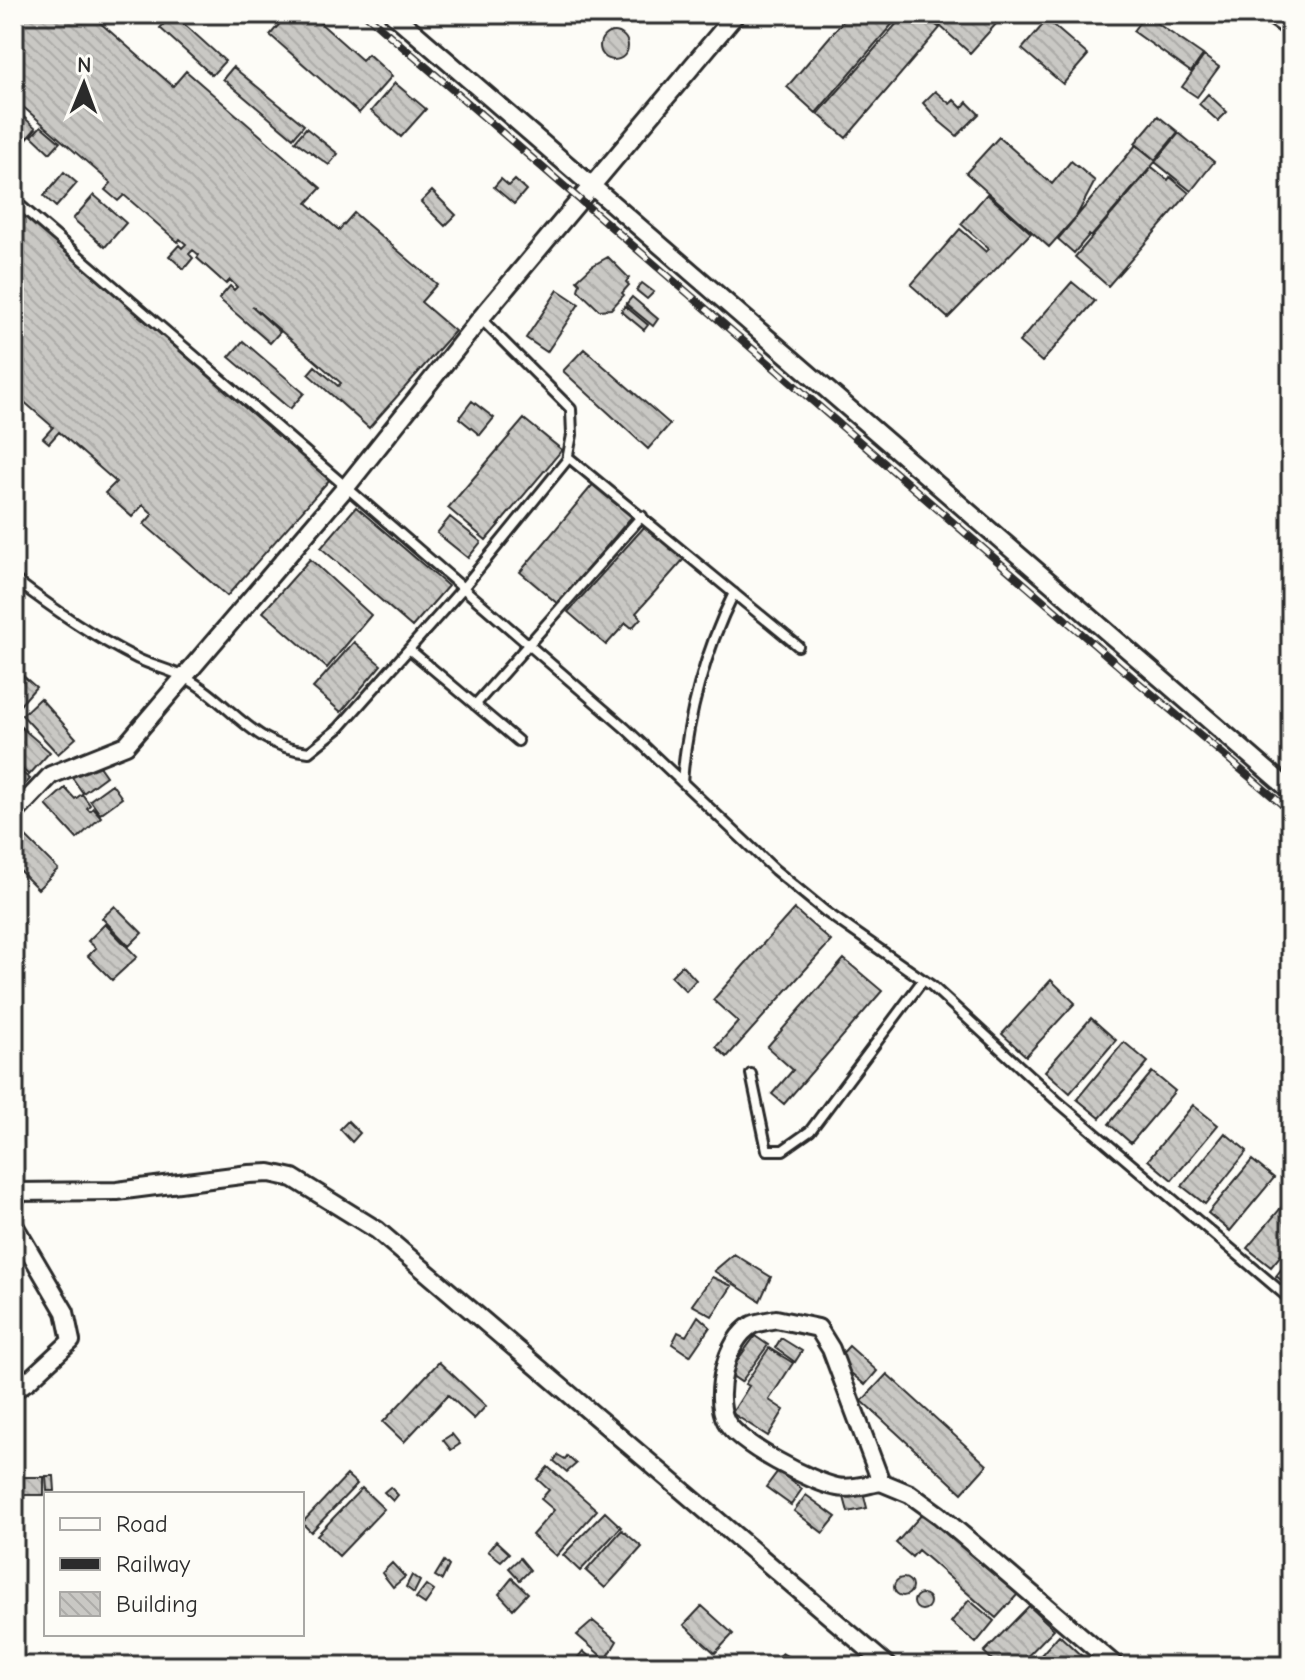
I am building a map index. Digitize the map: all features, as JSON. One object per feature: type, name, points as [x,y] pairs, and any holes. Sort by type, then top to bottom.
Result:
[{"type":"main road","points":[[1275,14],[1291,25]]},
{"type":"street","points":[[393,14],[1291,791]]},
{"type":"street","points":[[14,814],[51,775],[126,745],[347,486],[480,319],[594,187],[736,14]]},
{"type":"street","points":[[14,1192],[117,1191],[249,1174],[270,1173],[293,1178],[377,1230],[888,1666]]},
{"type":"street","points":[[14,1225],[65,1312],[71,1341],[14,1390]]},
{"type":"street","points":[[881,1482],[831,1349],[818,1328],[776,1319],[750,1326],[732,1348],[723,1371],[721,1405],[726,1421],[734,1432],[800,1474],[839,1488],[881,1482],[910,1494],[939,1515],[1116,1666]]},
{"type":"lane","points":[[14,200],[625,728],[709,810],[826,912],[923,980],[1056,1100],[1291,1300]]},
{"type":"lane","points":[[14,579],[68,621],[138,659],[185,678],[269,742],[289,750],[309,752],[339,728],[463,588],[568,457],[572,435],[571,409],[480,319]]},
{"type":"lane","points":[[568,457],[798,646]]},
{"type":"lane","points":[[475,705],[642,516]]},
{"type":"lane","points":[[682,782],[688,734],[704,668],[734,593]]},
{"type":"lane","points":[[409,649],[518,741]]},
{"type":"lane","points":[[751,1074],[767,1150],[783,1150],[810,1131],[923,980]]},
{"type":"building","points":[[14,14],[90,14],[173,86],[186,71],[321,188],[307,203],[339,230],[354,213],[437,284],[421,302],[455,331],[369,428],[308,374],[315,366],[338,386],[341,383],[252,306],[280,332],[270,343],[219,299],[230,286],[234,290],[237,287],[230,280],[226,284],[197,258],[199,255],[193,250],[189,254],[193,258],[184,269],[169,256],[179,245],[182,248],[186,244],[180,239],[178,242],[124,195],[118,201],[105,190],[111,183],[14,99]]},
{"type":"building","points":[[173,14],[225,61],[212,75],[160,28]]},
{"type":"building","points":[[288,14],[310,14],[362,60],[368,54],[392,76],[359,113],[270,35]]},
{"type":"building","points":[[849,14],[901,14],[816,113],[787,87]]},
{"type":"building","points":[[905,14],[946,14],[936,25],[940,28],[846,138],[818,114]]},
{"type":"building","points":[[951,14],[1005,14],[970,53],[940,26]]},
{"type":"building","points":[[1145,15],[1203,55],[1191,72],[1133,31]]},
{"type":"building","points":[[1047,20],[1088,55],[1063,84],[1022,49]]},
{"type":"building","points":[[614,32],[624,36],[628,46],[624,56],[614,60],[604,56],[600,46],[604,36]]},
{"type":"building","points":[[1204,56],[1219,67],[1197,97],[1182,87]]},
{"type":"building","points":[[233,67],[304,125],[293,138],[223,79]]},
{"type":"building","points":[[395,83],[426,109],[401,137],[371,111]]},
{"type":"building","points":[[935,91],[950,104],[954,100],[962,108],[967,102],[979,114],[957,136],[923,103]]},
{"type":"building","points":[[1208,94],[1227,112],[1218,121],[1199,104]]},
{"type":"building","points":[[18,112],[36,128],[25,141],[14,132],[14,116]]},
{"type":"building","points":[[1158,116],[1178,132],[1155,160],[1135,143]]},
{"type":"building","points":[[41,126],[60,142],[50,153],[32,136]]},
{"type":"building","points":[[306,128],[338,154],[329,165],[295,141]]},
{"type":"building","points":[[1179,133],[1214,162],[1191,191],[1155,162]]},
{"type":"building","points":[[999,137],[1052,184],[1071,161],[1095,181],[1076,217],[1049,247],[966,173]]},
{"type":"building","points":[[1136,145],[1156,161],[1074,253],[1058,239]]},
{"type":"building","points":[[1152,167],[1189,193],[1108,286],[1075,257]]},
{"type":"building","points":[[64,172],[77,183],[56,207],[44,196]]},
{"type":"building","points":[[501,179],[509,186],[515,180],[526,190],[514,204],[494,187]]},
{"type":"building","points":[[432,191],[456,215],[445,226],[421,202]]},
{"type":"building","points":[[987,194],[1031,233],[948,318],[911,285],[960,229],[986,252],[989,249],[961,224]]},
{"type":"building","points":[[94,195],[126,223],[105,247],[73,219]]},
{"type":"building","points":[[14,203],[331,478],[227,596],[144,524],[153,514],[143,505],[132,517],[105,493],[116,482],[59,432],[49,443],[43,438],[53,427],[14,393]]},
{"type":"building","points":[[608,257],[629,278],[626,282],[629,285],[611,309],[599,310],[578,290],[580,283],[577,280]]},
{"type":"building","points":[[1072,282],[1095,301],[1042,362],[1019,342]]},
{"type":"building","points":[[642,283],[654,292],[647,299],[636,290]]},
{"type":"building","points":[[558,290],[579,304],[547,352],[526,338]]},
{"type":"building","points":[[632,297],[658,319],[653,326],[626,304]]},
{"type":"building","points":[[625,306],[648,325],[644,330],[621,311]]},
{"type":"building","points":[[243,341],[304,393],[290,409],[229,357]]},
{"type":"building","points":[[584,349],[670,424],[648,449],[563,371]]},
{"type":"building","points":[[472,401],[494,418],[480,435],[459,418]]},
{"type":"building","points":[[524,419],[562,450],[486,540],[448,508]]},
{"type":"building","points":[[595,482],[634,514],[558,604],[520,572]]},
{"type":"building","points":[[356,507],[448,586],[412,627],[321,548]]},
{"type":"building","points":[[450,517],[481,542],[468,558],[437,533]]},
{"type":"building","points":[[646,525],[684,559],[636,613],[641,618],[632,628],[626,623],[606,645],[568,612]]},
{"type":"building","points":[[310,559],[371,615],[327,668],[263,612]]},
{"type":"building","points":[[354,642],[381,665],[341,712],[313,688]]},
{"type":"building","points":[[14,668],[36,687],[14,712]]},
{"type":"building","points":[[40,698],[76,738],[58,754],[22,715]]},
{"type":"building","points":[[14,721],[50,752],[29,775],[14,762]]},
{"type":"building","points":[[94,759],[106,776],[83,793],[71,776]]},
{"type":"building","points":[[21,772],[30,779],[21,789],[14,781]]},
{"type":"building","points":[[112,784],[122,798],[100,814],[90,800]]},
{"type":"building","points":[[65,788],[75,799],[82,794],[90,805],[87,808],[90,811],[93,808],[101,817],[77,839],[46,805]]},
{"type":"building","points":[[23,834],[58,869],[38,889],[14,865],[14,843]]},
{"type":"building","points":[[115,906],[142,933],[129,946],[102,918]]},
{"type":"building","points":[[794,909],[831,941],[727,1057],[716,1047],[738,1022],[713,1000]]},
{"type":"building","points":[[105,924],[137,957],[112,980],[88,956],[96,948],[88,941]]},
{"type":"building","points":[[844,959],[882,991],[784,1104],[772,1094],[793,1070],[767,1047]]},
{"type":"building","points":[[682,965],[696,980],[686,991],[671,976]]},
{"type":"building","points":[[1051,980],[1075,1003],[1026,1056],[1002,1034]]},
{"type":"building","points":[[1091,1018],[1116,1040],[1070,1093],[1045,1071]]},
{"type":"building","points":[[1124,1042],[1148,1062],[1100,1118],[1077,1099]]},
{"type":"building","points":[[1152,1072],[1175,1091],[1131,1143],[1109,1124]]},
{"type":"building","points":[[1193,1105],[1218,1125],[1172,1180],[1148,1160]]},
{"type":"building","points":[[348,1121],[360,1133],[352,1142],[340,1129]]},
{"type":"building","points":[[1225,1133],[1247,1151],[1205,1204],[1182,1186]]},
{"type":"building","points":[[1252,1160],[1274,1178],[1230,1231],[1208,1213]]},
{"type":"building","points":[[1291,1196],[1291,1243],[1271,1267],[1247,1248]]},
{"type":"building","points":[[734,1254],[771,1277],[760,1301],[714,1271]]},
{"type":"building","points":[[1291,1257],[1291,1287],[1276,1276]]},
{"type":"building","points":[[712,1277],[732,1286],[712,1316],[692,1305]]},
{"type":"building","points":[[698,1316],[710,1327],[690,1356],[672,1344],[678,1332],[686,1336]]},
{"type":"building","points":[[755,1336],[768,1345],[741,1382],[728,1373]]},
{"type":"building","points":[[781,1338],[802,1351],[795,1362],[775,1348]]},
{"type":"building","points":[[849,1346],[877,1371],[865,1385],[836,1360]]},
{"type":"building","points":[[769,1348],[793,1363],[769,1400],[784,1410],[768,1436],[732,1413],[749,1386],[745,1384]]},
{"type":"building","points":[[439,1362],[486,1406],[474,1419],[448,1395],[404,1442],[383,1422]]},
{"type":"building","points":[[887,1374],[987,1465],[962,1493],[862,1401]]},
{"type":"building","points":[[452,1434],[460,1444],[451,1450],[443,1440]]},
{"type":"building","points":[[558,1455],[565,1459],[567,1456],[576,1464],[567,1472],[554,1461]]},
{"type":"building","points":[[548,1467],[597,1510],[556,1556],[532,1535],[554,1510],[541,1499],[549,1490],[537,1479]]},
{"type":"building","points":[[778,1471],[802,1489],[791,1505],[766,1487]]},
{"type":"building","points":[[347,1475],[357,1484],[311,1532],[304,1521]]},
{"type":"building","points":[[46,1476],[54,1476],[55,1491],[47,1491]]},
{"type":"building","points":[[23,1477],[44,1477],[44,1495],[23,1495]]},
{"type":"building","points":[[390,1487],[398,1495],[393,1501],[384,1492]]},
{"type":"building","points":[[362,1488],[384,1509],[339,1556],[317,1535]]},
{"type":"building","points":[[863,1492],[867,1508],[848,1512],[844,1497]]},
{"type":"building","points":[[806,1495],[836,1517],[823,1533],[794,1511]]},
{"type":"building","points":[[605,1512],[621,1527],[580,1571],[563,1555]]},
{"type":"building","points":[[924,1512],[1018,1594],[996,1618],[918,1550],[912,1557],[896,1543]]},
{"type":"building","points":[[622,1530],[642,1547],[605,1588],[586,1571]]},
{"type":"building","points":[[496,1541],[509,1553],[501,1561],[488,1551]]},
{"type":"building","points":[[520,1558],[530,1570],[520,1580],[509,1568]]},
{"type":"building","points":[[444,1561],[449,1566],[442,1580],[435,1576]]},
{"type":"building","points":[[392,1563],[405,1577],[393,1587],[382,1573]]},
{"type":"building","points":[[412,1575],[420,1581],[414,1593],[406,1587]]},
{"type":"building","points":[[512,1578],[528,1593],[513,1609],[499,1594]]},
{"type":"building","points":[[903,1578],[912,1587],[903,1596],[894,1587]]},
{"type":"building","points":[[426,1585],[434,1591],[425,1604],[416,1598]]},
{"type":"building","points":[[919,1594],[925,1594],[930,1602],[928,1608],[919,1610],[914,1605],[914,1599]]},
{"type":"building","points":[[969,1600],[994,1621],[976,1643],[951,1622]]},
{"type":"building","points":[[702,1606],[733,1634],[715,1653],[684,1625]]},
{"type":"building","points":[[1029,1606],[1054,1629],[1018,1666],[998,1666],[984,1652]]},
{"type":"building","points":[[593,1621],[617,1641],[606,1660],[577,1635]]},
{"type":"building","points":[[1059,1635],[1086,1660],[1080,1666],[1031,1666]]},
{"type":"building","points":[[583,1651],[600,1666],[571,1666]]},
{"type":"building","points":[[782,1653],[794,1660],[783,1666],[776,1658]]},
{"type":"railway","points":[[365,14],[1291,812]]}]
